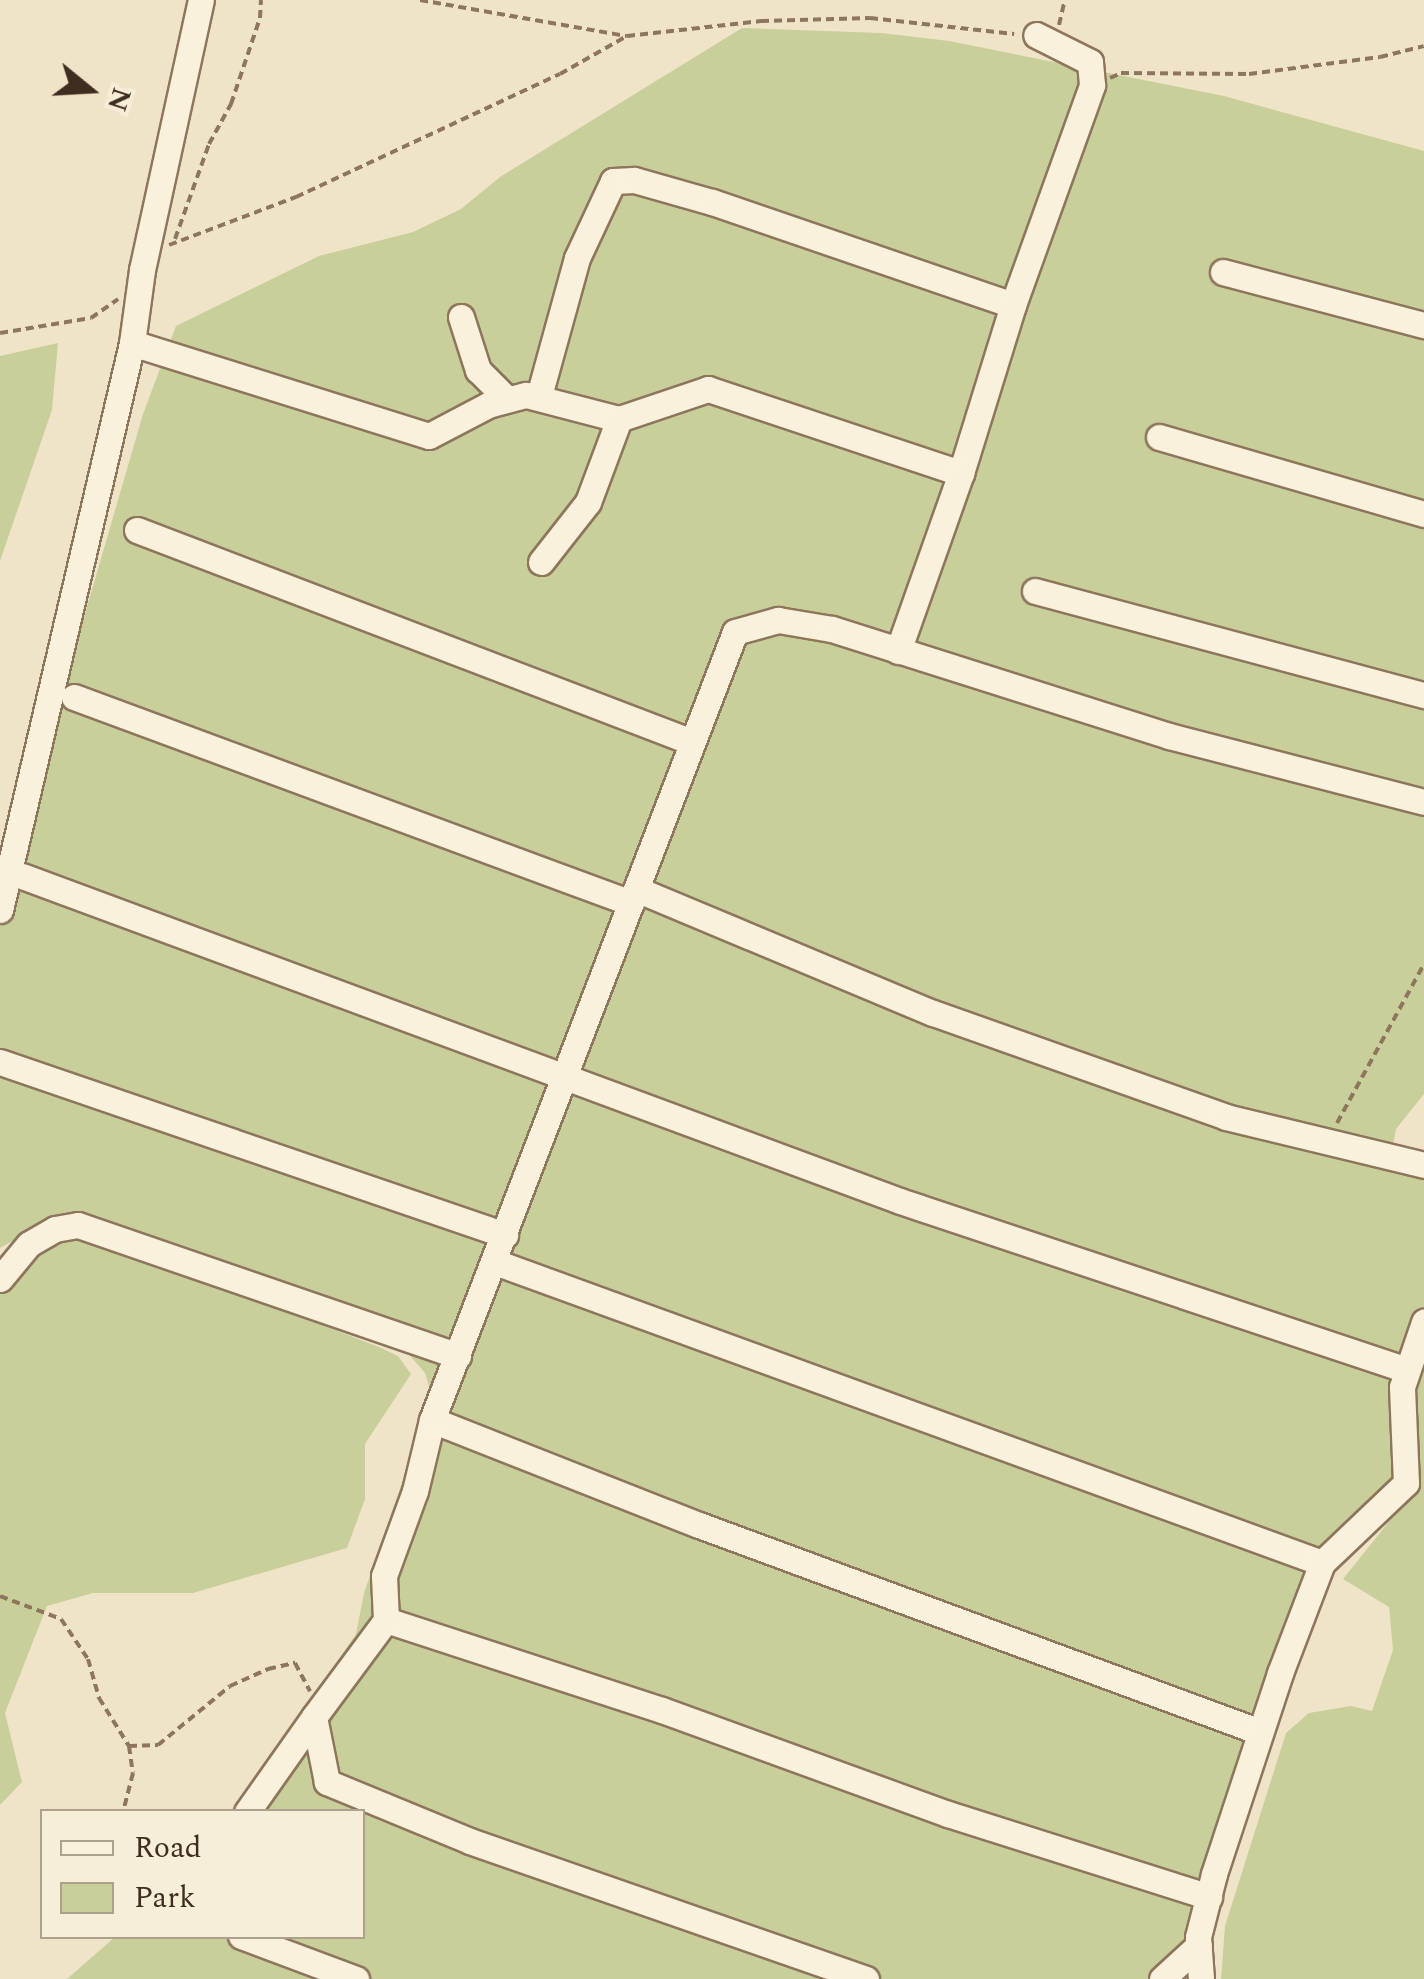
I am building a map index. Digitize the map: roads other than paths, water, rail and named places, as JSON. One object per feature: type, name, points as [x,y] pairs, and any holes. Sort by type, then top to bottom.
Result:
[{"type":"street","points":[[0,910],[132,342],[142,270],[202,0]]},
{"type":"street","points":[[898,652],[1013,305],[1092,85],[1090,62],[1036,35]]},
{"type":"street","points":[[539,396],[577,258],[612,181],[634,180],[712,202],[1013,305]]},
{"type":"street","points":[[1223,272],[1424,325]]},
{"type":"street","points":[[460,317],[478,370],[506,398]]},
{"type":"street","points":[[132,342],[429,436],[506,398],[539,396],[619,419],[708,389],[960,472]]},
{"type":"street","points":[[541,562],[588,502],[619,419]]},
{"type":"street","points":[[1159,437],[1424,514]]},
{"type":"street","points":[[137,530],[692,742]]},
{"type":"street","points":[[1035,590],[1424,695]]},
{"type":"street","points":[[248,1809],[386,1620],[384,1576],[415,1491],[432,1420],[735,632],[778,620],[832,629],[1169,736],[1424,802]]},
{"type":"street","points":[[74,697],[634,896],[932,1013],[1226,1117],[1424,1165]]},
{"type":"street","points":[[22,876],[918,1207],[1408,1370]]},
{"type":"street","points":[[0,1062],[505,1236]]},
{"type":"street","points":[[0,1279],[29,1244],[55,1230],[78,1225],[458,1356]]},
{"type":"street","points":[[495,1262],[1322,1563]]},
{"type":"street","points":[[1201,1979],[1199,1946],[1208,1897],[1260,1732],[1322,1563],[1406,1483],[1402,1387],[1424,1322]]},
{"type":"street","points":[[432,1420],[699,1525],[1260,1732]]},
{"type":"street","points":[[386,1620],[662,1710],[948,1814],[1208,1897]]},
{"type":"street","points":[[314,1717],[327,1782],[470,1841],[861,1978]]},
{"type":"street","points":[[249,1939],[356,1979]]},
{"type":"street","points":[[1162,1979],[1199,1946]]}]
